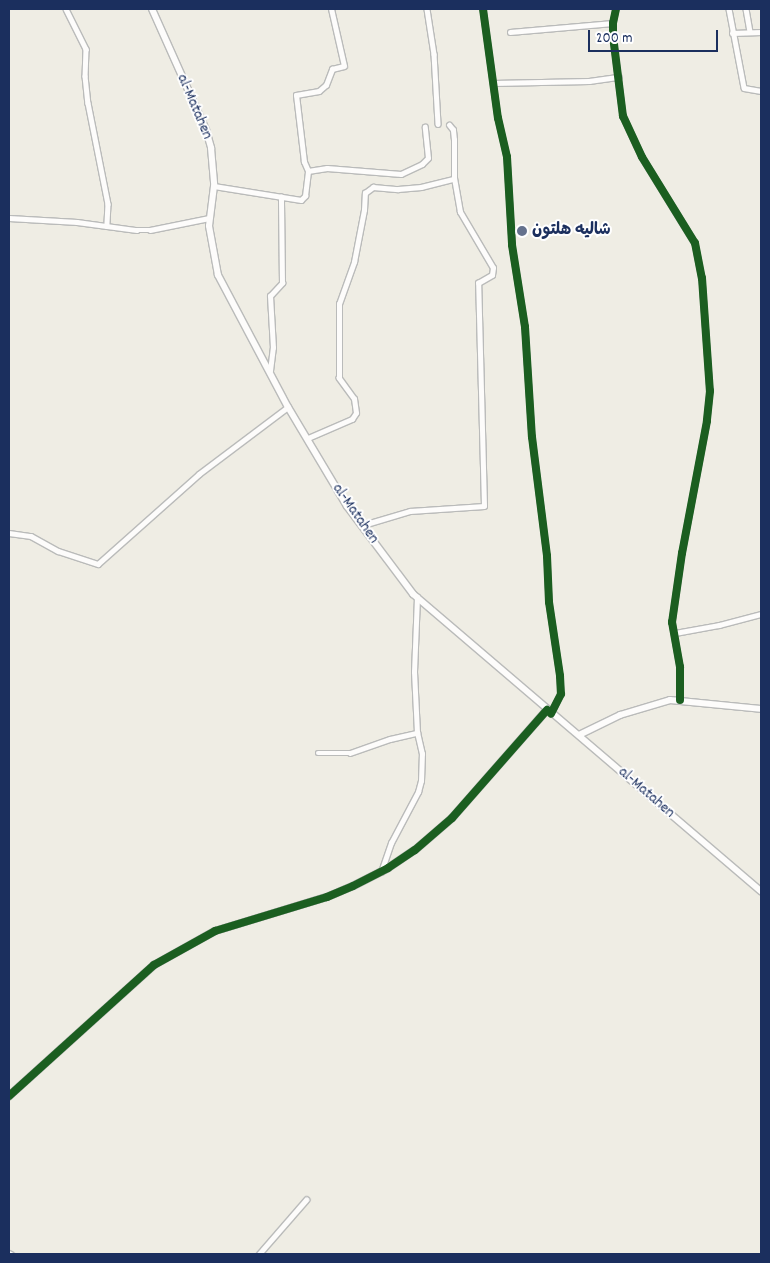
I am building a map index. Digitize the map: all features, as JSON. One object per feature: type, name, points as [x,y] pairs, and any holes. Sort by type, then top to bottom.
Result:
[{"type":"main road","name":"al-Matahen","points":[[152,9],[206,130],[214,167],[214,186],[209,218],[212,249],[218,275],[288,407],[308,438],[346,506],[417,597],[549,712],[579,735],[761,891]]},
{"type":"main road","points":[[579,735],[628,711],[680,700],[761,709]]},
{"type":"main road","points":[[9,1096],[154,965],[215,930],[327,896],[382,872],[415,850],[452,818],[549,712]]},
{"type":"street","points":[[66,9],[86,49],[85,76],[88,103],[92,131],[108,204],[107,226]]},
{"type":"street","points":[[214,186],[303,199],[308,171],[304,162],[296,95],[319,91],[326,85],[332,69],[344,66],[331,9]]},
{"type":"street","points":[[427,9],[434,54],[438,124]]},
{"type":"street","points":[[483,9],[493,84],[507,157],[512,245],[525,327],[532,438],[547,556],[549,602],[560,676],[561,694],[549,712]]},
{"type":"street","points":[[616,9],[612,23],[623,116],[642,156],[695,243],[702,278],[710,391],[707,421],[682,553],[672,622],[680,668],[680,700]]},
{"type":"street","points":[[729,9],[732,33],[744,88],[761,91]]},
{"type":"street","points":[[746,9],[750,32]]},
{"type":"street","points":[[510,32],[612,23]]},
{"type":"street","points":[[732,33],[761,32]]},
{"type":"street","points":[[493,84],[589,81],[618,77]]},
{"type":"street","points":[[362,525],[410,511],[484,506],[478,283],[494,272],[486,253],[460,212],[454,179],[453,130],[448,125]]},
{"type":"street","points":[[308,171],[327,168],[401,174],[422,164],[428,158],[424,127]]},
{"type":"street","points":[[308,438],[352,419],[356,414],[354,399],[339,378],[339,304],[354,262],[364,210],[364,193],[373,187],[398,189],[421,187],[454,179]]},
{"type":"street","points":[[270,371],[273,348],[270,296],[282,283],[281,197]]},
{"type":"street","points":[[9,218],[77,222],[150,230],[209,218]]},
{"type":"street","points":[[9,532],[31,536],[58,551],[98,564],[199,474],[288,407]]},
{"type":"street","points":[[382,872],[391,843],[418,792],[421,781],[422,754],[417,734],[414,672],[417,597]]},
{"type":"street","points":[[675,632],[719,625],[761,614]]},
{"type":"street","points":[[318,753],[350,753],[390,738],[417,734]]},
{"type":"street","points":[[259,1254],[306,1200]]},
{"type":"cycle path","points":[[483,9],[498,118],[507,157],[512,245],[525,327],[532,437],[547,556],[549,602],[560,676],[561,694],[551,714]]},
{"type":"cycle path","points":[[616,9],[613,36],[623,116],[642,157],[695,243],[702,278],[710,391],[707,421],[682,553],[672,622],[680,667],[680,700]]},
{"type":"cycle path","points":[[9,1096],[154,965],[215,931],[327,897],[353,886],[388,868],[415,850],[452,818],[547,710]]},
{"type":"place","name":"شاليه هلتون","points":[[522,231]]}]
